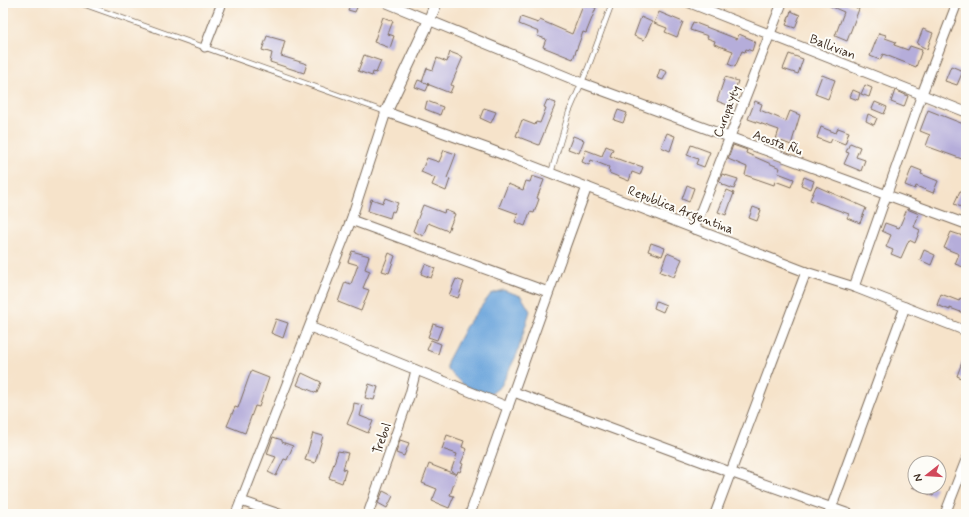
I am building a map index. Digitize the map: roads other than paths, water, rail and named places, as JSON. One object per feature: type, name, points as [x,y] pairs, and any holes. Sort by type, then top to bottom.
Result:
[{"type":"street","points":[[205,47],[222,3]]},
{"type":"street","name":"Acosta Ñu","points":[[387,3],[582,83],[966,224]]},
{"type":"street","points":[[236,514],[310,327],[350,220],[386,112],[436,3]]},
{"type":"street","name":"Ballivian","points":[[690,3],[966,112]]},
{"type":"street","name":"Curupayty","points":[[694,228],[782,3]]},
{"type":"street","points":[[854,287],[922,94],[957,3]]},
{"type":"street","name":"Republica Argentina","points":[[386,112],[551,173],[806,272],[854,287],[966,331]]},
{"type":"street","points":[[470,514],[548,292],[587,187]]},
{"type":"street","points":[[350,220],[548,292]]},
{"type":"street","points":[[715,514],[806,272]]},
{"type":"street","points":[[830,511],[905,307]]},
{"type":"street","points":[[310,327],[508,407]]},
{"type":"street","name":"Trebol","points":[[368,514],[410,394],[416,370]]},
{"type":"street","points":[[514,392],[730,472],[830,511],[849,514]]},
{"type":"street","points":[[945,514],[966,460]]},
{"type":"street","points":[[241,501],[279,514]]},
{"type":"lane","points":[[80,3],[386,112]]},
{"type":"lane","points":[[551,173],[569,112],[582,83],[612,3]]},
{"type":"water","points":[[503,290],[521,296],[530,311],[517,354],[501,386],[487,397],[461,383],[447,369],[447,362],[466,326],[491,294]]}]
